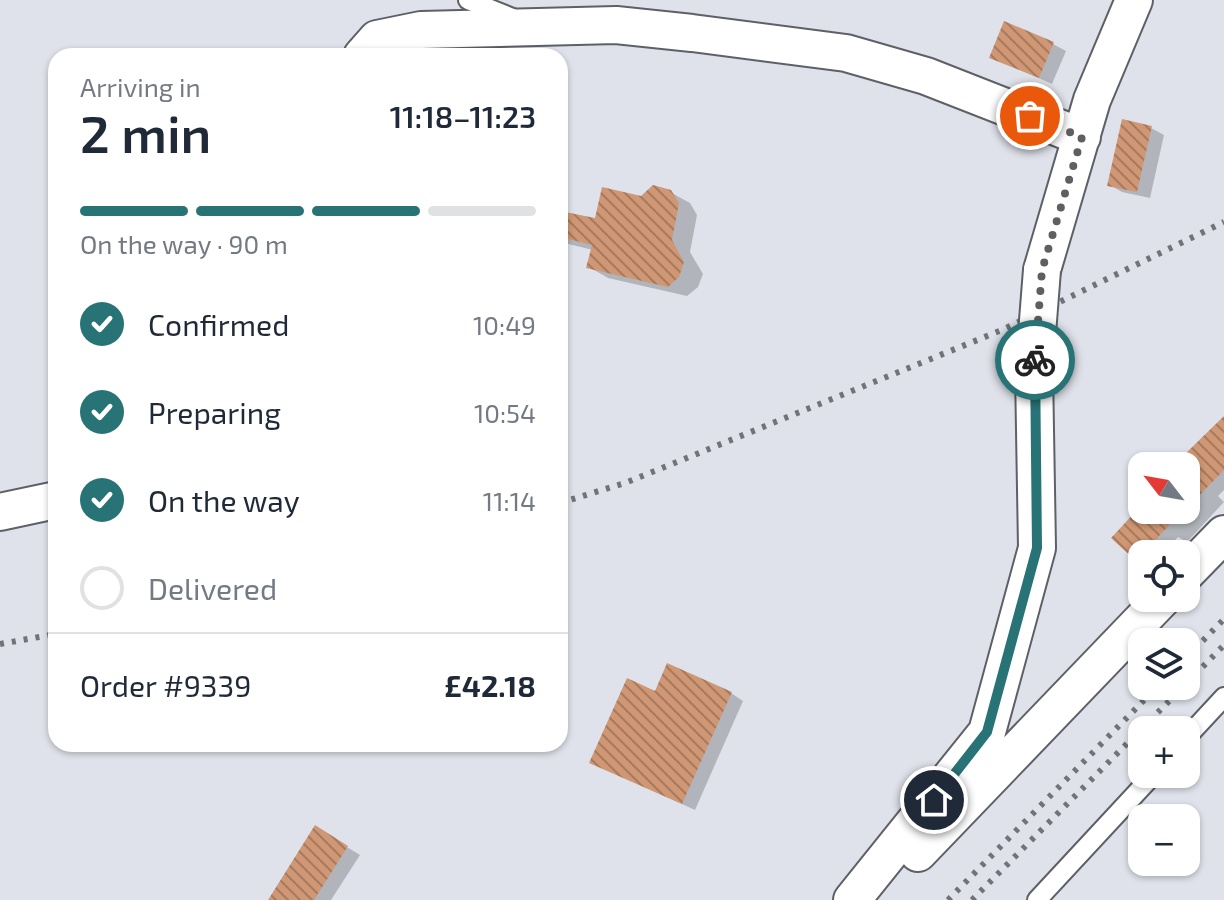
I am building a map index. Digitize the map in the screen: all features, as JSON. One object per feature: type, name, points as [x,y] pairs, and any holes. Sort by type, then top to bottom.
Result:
[{"type":"street","points":[[857,895],[987,732],[1037,548],[1034,371],[1042,270],[1092,100],[1134,0]]},
{"type":"street","points":[[369,48],[377,39],[421,30],[616,25],[846,53],[926,76],[1082,137]]},
{"type":"street","points":[[0,512],[48,502]]},
{"type":"street","points":[[1200,559],[1224,534]]},
{"type":"street","points":[[857,895],[879,894],[1150,612]]},
{"type":"lane","points":[[468,0],[536,27]]},
{"type":"lane","points":[[1200,723],[1224,697]]},
{"type":"lane","points":[[1037,900],[1141,788]]},
{"type":"building","points":[[1004,21],[1054,42],[1039,78],[989,58]]},
{"type":"building","points":[[1122,119],[1152,126],[1137,192],[1107,186]]},
{"type":"building","points":[[653,185],[671,190],[679,203],[672,240],[684,262],[679,277],[668,287],[586,268],[592,245],[568,239],[568,213],[595,218],[602,187],[641,196]]},
{"type":"building","points":[[1224,416],[1224,470],[1200,495],[1200,452],[1187,452]]},
{"type":"building","points":[[1128,520],[1128,524],[1170,524],[1155,540],[1128,540],[1128,554],[1111,538]]},
{"type":"building","points":[[667,663],[732,692],[682,804],[589,763],[627,678],[655,691]]},
{"type":"building","points":[[315,825],[348,846],[314,900],[268,900]]},
{"type":"railway","points":[[568,501],[625,483],[1002,330],[1224,222]]},
{"type":"railway","points":[[1200,644],[1224,619]]},
{"type":"railway","points":[[0,644],[48,635]]},
{"type":"railway","points":[[1200,670],[1224,645]]},
{"type":"railway","points":[[948,900],[1144,700]]},
{"type":"railway","points":[[972,900],[1170,700]]},
{"type":"way so far","points":[[1030,116],[1082,137],[1042,270],[1035,360]]},
{"type":"route","points":[[934,800],[987,732],[1037,548],[1035,360]]}]
